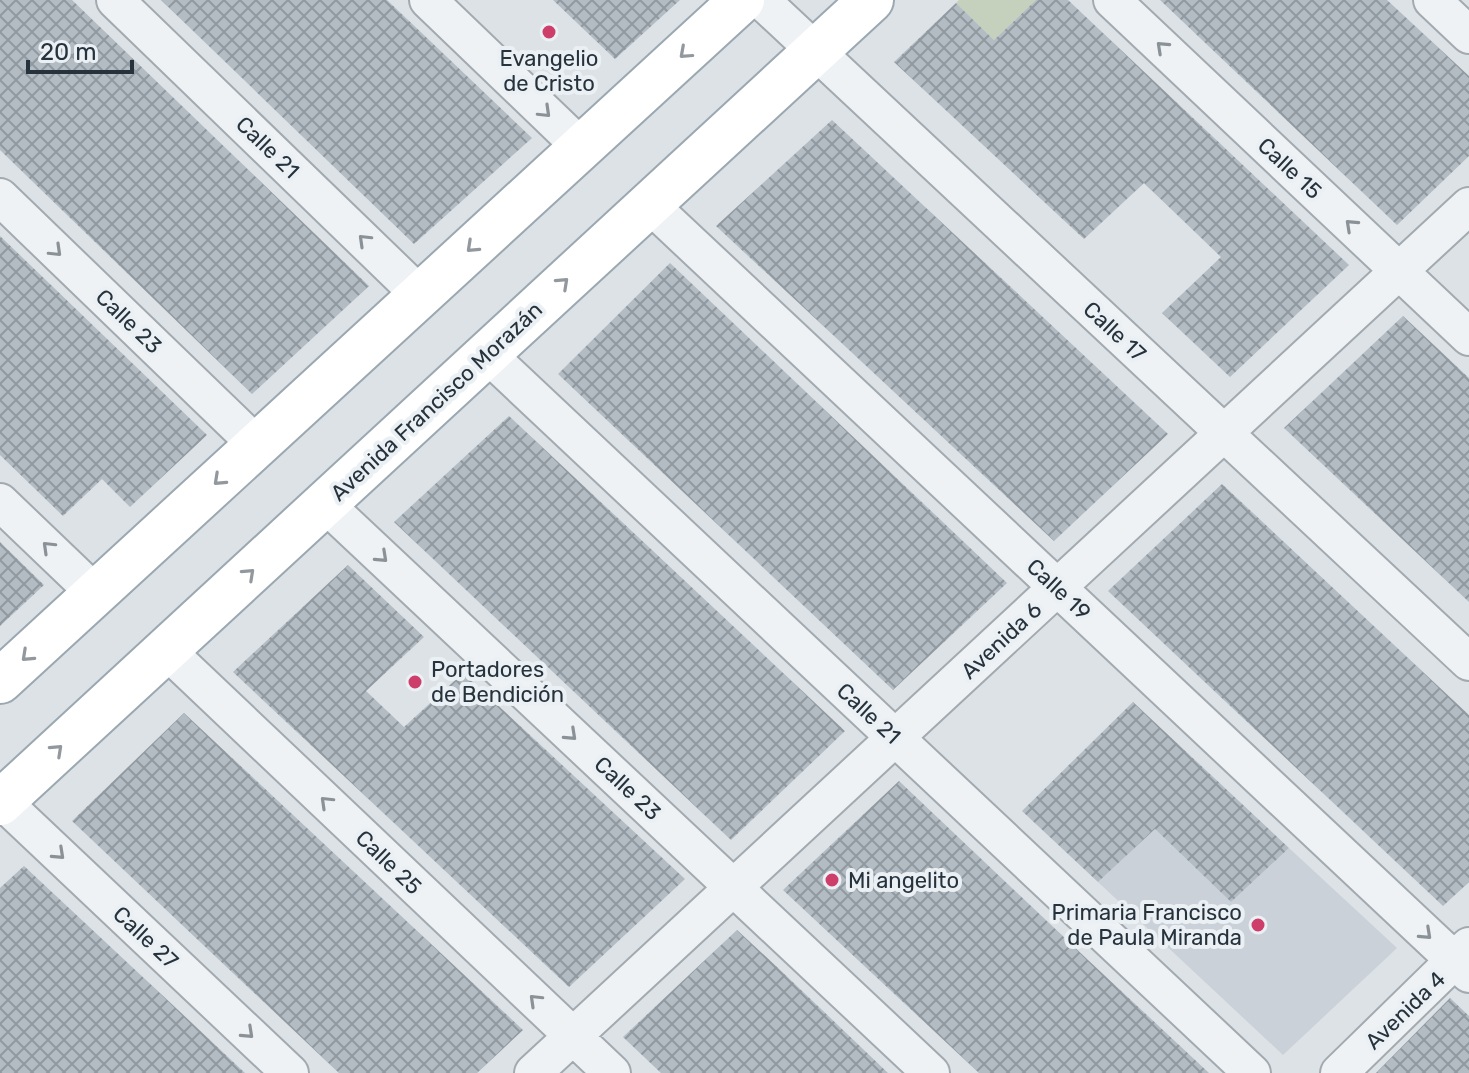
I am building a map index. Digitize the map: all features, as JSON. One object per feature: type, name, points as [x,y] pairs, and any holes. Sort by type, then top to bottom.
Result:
[{"type":"main road","points":[[0,681],[742,0]]},
{"type":"main road","name":"Avenida Francisco Morazán","points":[[1,802],[871,0]]},
{"type":"street","name":"Calle 21","points":[[115,0],[420,295]]},
{"type":"street","points":[[428,0],[581,147]]},
{"type":"street","name":"Calle 17","points":[[761,0],[1469,662]]},
{"type":"street","name":"Calle 15","points":[[1112,0],[1469,337]]},
{"type":"street","points":[[1432,0],[1469,35]]},
{"type":"street","name":"Calle 23","points":[[0,197],[257,445]]},
{"type":"street","name":"Calle 19","points":[[649,204],[1382,893],[1465,961]]},
{"type":"street","name":"Avenida 6","points":[[533,1073],[1469,206]]},
{"type":"street","name":"Calle 21","points":[[487,354],[1252,1073]]},
{"type":"street","points":[[0,502],[95,593]]},
{"type":"street","name":"Calle 23","points":[[325,504],[931,1073]]},
{"type":"street","name":"Calle 25","points":[[166,650],[612,1073]]},
{"type":"street","name":"Calle 27","points":[[1,802],[290,1073]]},
{"type":"street","name":"Avenida 4","points":[[1339,1073],[1465,961]]},
{"type":"shaded area","name":"Primaria Francisco de Paula Miranda","points":[[1155,829],[1231,902],[1289,848],[1397,948],[1283,1055],[1098,882]]},
{"type":"green space","points":[[959,0],[1036,0],[994,40],[956,3]]},
{"type":"building","points":[[0,0],[72,0],[369,286],[252,394],[0,150]]},
{"type":"building","points":[[161,0],[387,0],[532,138],[414,244]]},
{"type":"building","points":[[553,0],[680,0],[615,59]]},
{"type":"building","points":[[1036,0],[1068,0],[1349,265],[1230,377],[1162,313],[1221,257],[1144,183],[1084,239],[894,62],[956,3],[994,40]]},
{"type":"building","points":[[1160,0],[1387,0],[1469,76],[1469,156],[1397,225]]},
{"type":"building","points":[[832,120],[1168,434],[1054,541],[716,226]]},
{"type":"building","points":[[0,236],[207,435],[130,507],[102,479],[63,516],[0,455]]},
{"type":"building","points":[[670,263],[1007,583],[893,690],[558,374]]},
{"type":"building","points":[[1403,316],[1469,378],[1469,602],[1284,428]]},
{"type":"building","points":[[509,416],[845,731],[731,840],[394,522]]},
{"type":"building","points":[[1222,484],[1469,715],[1469,882],[1443,906],[1108,591]]},
{"type":"building","points":[[0,542],[44,585],[0,626]]},
{"type":"building","points":[[348,565],[424,637],[366,691],[404,727],[463,673],[685,879],[569,987],[233,672]]},
{"type":"building","points":[[1133,702],[1289,848],[1231,902],[1155,829],[1098,882],[1022,811]]},
{"type":"building","points":[[184,713],[523,1030],[477,1073],[339,1073],[72,821]]},
{"type":"building","points":[[899,781],[1209,1073],[979,1073],[783,890]]},
{"type":"building","points":[[24,866],[245,1073],[0,1073],[0,888]]},
{"type":"building","points":[[737,930],[888,1073],[661,1073],[623,1037]]},
{"type":"building","points":[[1450,998],[1469,1016],[1469,1073],[1376,1073]]},
{"type":"place","name":"Evangelio de Cristo","points":[[549,32]]},
{"type":"place","name":"Portadores de Bendición","points":[[415,682]]},
{"type":"place","name":"Mi angelito","points":[[832,880]]},
{"type":"place","name":"Primaria Francisco de Paula Miranda","points":[[1258,925]]}]
